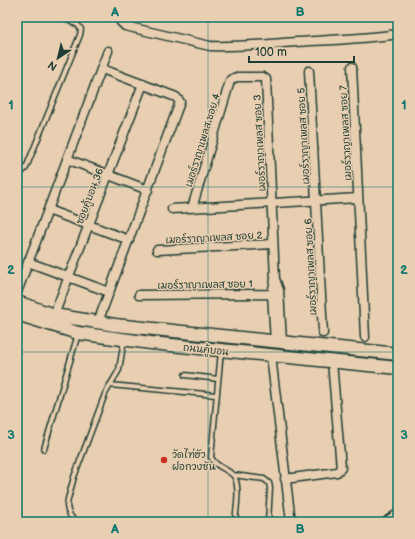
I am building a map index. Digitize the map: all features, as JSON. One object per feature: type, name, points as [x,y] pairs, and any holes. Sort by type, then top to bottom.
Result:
[{"type":"main road","name":"ถนนคู้บอน","points":[[17,302],[54,315],[98,322],[398,354]]},
{"type":"main road","name":"ถนนคู้บอน","points":[[17,314],[78,333],[124,340],[398,368]]},
{"type":"street","points":[[120,17],[120,21],[125,26],[210,46],[291,43],[377,37],[398,34]]},
{"type":"street","points":[[17,292],[108,51]]},
{"type":"street","name":"เมอร์ราญาเพลส ซอย 7","points":[[352,67],[365,337]]},
{"type":"street","points":[[98,322],[180,102],[176,97],[102,69]]},
{"type":"street","name":"เมอร์ราญาเพลส ซอย 5","points":[[310,71],[316,200]]},
{"type":"street","name":"เมอร์ราญาเพลส ซอย 4","points":[[192,208],[232,79],[237,77],[261,76],[266,79]]},
{"type":"street","name":"เมอร์ราญาเพลส ซอย 3","points":[[172,208],[192,208],[271,202],[266,79]]},
{"type":"street","name":"ซอยคู้บอน 36","points":[[54,315],[142,84]]},
{"type":"street","points":[[67,159],[148,190]]},
{"type":"street","points":[[278,341],[272,294],[275,279],[271,202],[358,198]]},
{"type":"street","name":"เมอร์ราญาเพลส ซอย 6","points":[[316,200],[323,333]]},
{"type":"street","points":[[48,210],[129,240]]},
{"type":"street","name":"เมอร์ราญาเพลส ซอย 2","points":[[157,250],[273,244]]},
{"type":"street","points":[[28,262],[109,292]]},
{"type":"street","points":[[275,279],[279,290],[278,341]]},
{"type":"street","name":"เมอร์ราญาเพลส ซอย 1","points":[[139,295],[272,294]]},
{"type":"street","points":[[271,356],[291,522]]},
{"type":"street","points":[[285,479],[337,472],[341,468],[332,362]]},
{"type":"lane","points":[[17,177],[26,168],[80,35],[81,29],[78,25],[62,17]]},
{"type":"lane","points":[[44,449],[78,333]]},
{"type":"lane","points":[[76,522],[68,511],[68,499],[74,477],[105,394],[119,370],[124,340]]},
{"type":"lane","points":[[220,351],[211,457],[215,464],[233,475],[264,479],[269,483],[268,522]]},
{"type":"lane","points":[[185,375],[218,379]]},
{"type":"lane","points":[[110,385],[216,395]]},
{"type":"lane","points":[[233,475],[238,484],[235,522]]},
{"type":"place","name":"วัดไท่ฮัว ฝอกวงซัน","points":[[164,460]]}]
